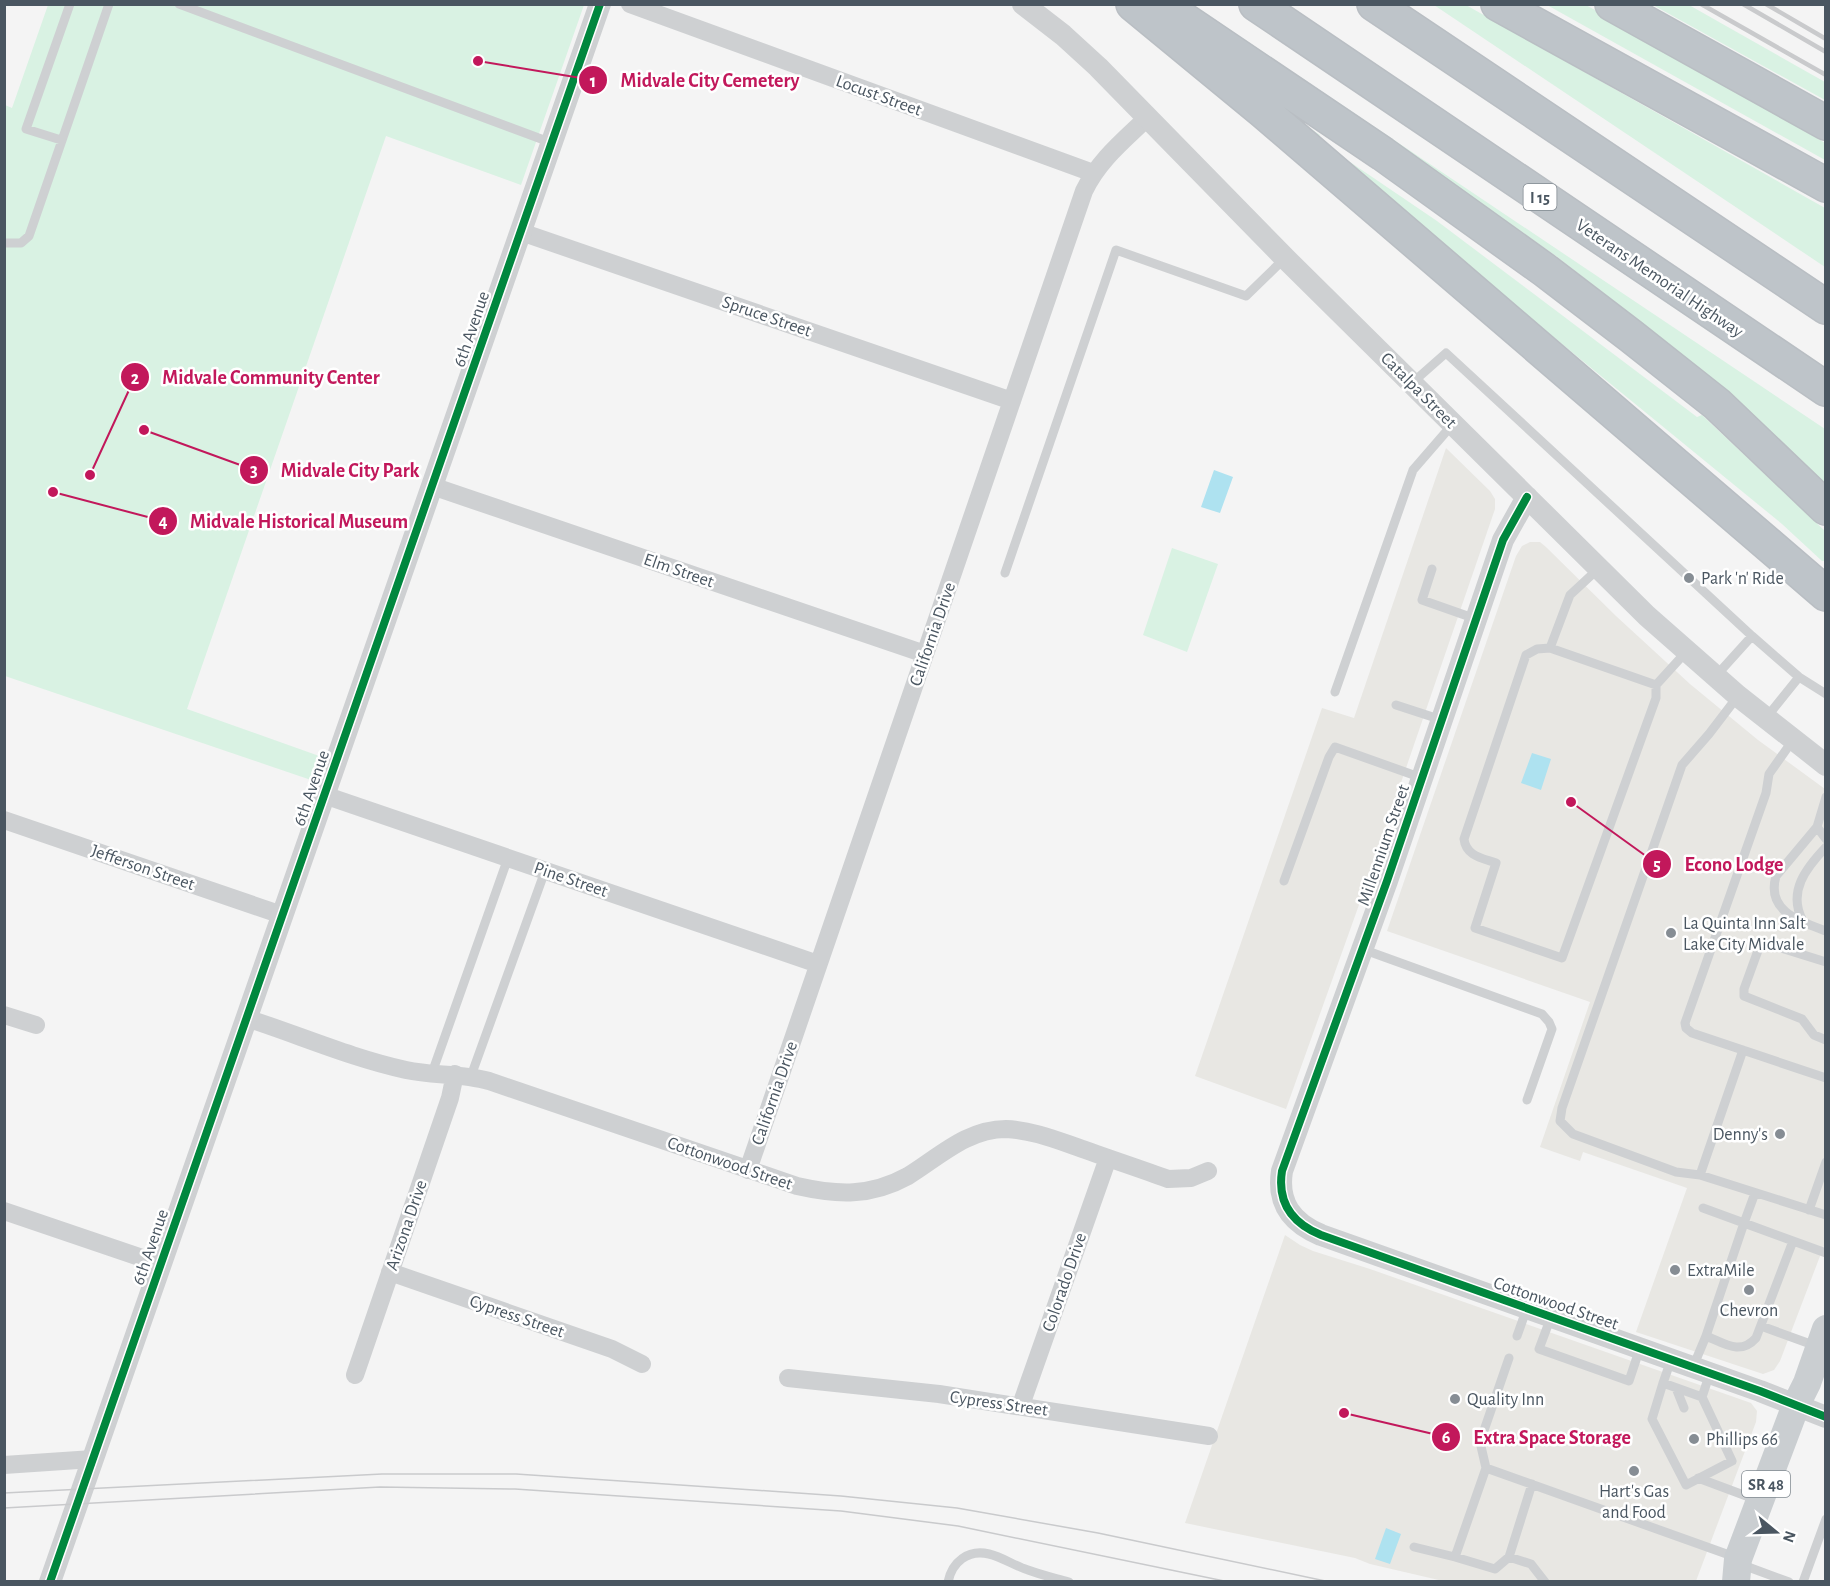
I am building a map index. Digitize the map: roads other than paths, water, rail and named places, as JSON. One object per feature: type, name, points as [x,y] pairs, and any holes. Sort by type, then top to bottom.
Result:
[{"type":"highway","points":[[1133,4],[1263,111],[1472,293],[1826,594]]},
{"type":"highway","points":[[1162,4],[1392,160],[1537,264],[1632,336],[1717,404],[1826,508]]},
{"type":"highway","name":"Veterans Memorial Highway","points":[[1256,4],[1826,389]]},
{"type":"highway","points":[[1374,4],[1826,307]]},
{"type":"highway","points":[[1498,4],[1826,185]]},
{"type":"highway","points":[[1612,4],[1826,123]]},
{"type":"highway","points":[[1773,549],[1826,580]]},
{"type":"main road","name":"SR 48","points":[[1732,1571],[1796,1405],[1821,1347]]},
{"type":"street","name":"6th Avenue","points":[[50,1581],[600,4]]},
{"type":"street","name":"Locust Street","points":[[630,4],[1093,173]]},
{"type":"street","name":"Catalpa Street","points":[[1023,4],[1081,51],[1285,258],[1598,569],[1715,677],[1826,765]]},
{"type":"street","name":"California Drive","points":[[748,1170],[1084,191],[1093,173],[1106,157],[1148,117]]},
{"type":"street","name":"Spruce Street","points":[[521,232],[1012,401]]},
{"type":"street","name":"Elm Street","points":[[432,486],[925,654]]},
{"type":"street","name":"Millennium Street","points":[[1285,1205],[1280,1184],[1282,1171],[1422,778],[1503,540],[1527,497]]},
{"type":"street","name":"Pine Street","points":[[324,795],[818,964]]},
{"type":"street","name":"Jefferson Street","points":[[4,820],[282,915]]},
{"type":"street","points":[[4,1015],[36,1025]]},
{"type":"street","name":"Cottonwood Street","points":[[246,1018],[381,1064],[432,1074],[463,1075],[797,1186],[824,1192],[851,1194],[884,1186],[907,1176],[958,1142],[981,1133],[1005,1129],[1036,1133],[1168,1179],[1191,1178],[1208,1171]]},
{"type":"street","name":"Arizona Drive","points":[[355,1375],[450,1098],[463,1075]]},
{"type":"street","name":"Colorado Drive","points":[[1020,1405],[1108,1158]]},
{"type":"street","name":"Cottonwood Street","points":[[1285,1205],[1302,1225],[1321,1236],[1702,1370],[1826,1417]]},
{"type":"street","points":[[4,1211],[160,1264]]},
{"type":"street","name":"Cypress Street","points":[[390,1272],[612,1349],[642,1364]]},
{"type":"street","name":"Cypress Street","points":[[788,1378],[1020,1405],[1209,1436]]},
{"type":"street","points":[[4,1465],[93,1459]]},
{"type":"lane","points":[[61,140],[26,129],[70,4]]},
{"type":"lane","points":[[4,243],[21,243],[29,236],[109,4]]},
{"type":"lane","points":[[179,4],[552,143]]},
{"type":"lane","points":[[1005,573],[1116,250],[1246,296],[1285,258]]},
{"type":"lane","points":[[1412,383],[1446,353],[1752,636],[1799,676],[1826,694]]},
{"type":"lane","points":[[1335,692],[1413,470],[1453,424]]},
{"type":"lane","points":[[1432,569],[1422,600],[1476,619]]},
{"type":"lane","points":[[1550,648],[1570,595],[1598,569]]},
{"type":"lane","points":[[1715,677],[1752,636]]},
{"type":"lane","points":[[1656,685],[1550,648],[1537,649],[1526,655],[1464,839],[1465,847],[1470,853],[1496,863],[1475,928],[1562,958],[1656,698],[1656,685],[1686,652]]},
{"type":"lane","points":[[1766,718],[1799,676]]},
{"type":"lane","points":[[1738,696],[1682,765],[1562,1108],[1560,1121],[1573,1134],[1676,1172],[1700,1175],[1826,1215]]},
{"type":"lane","points":[[1396,705],[1442,720]]},
{"type":"lane","points":[[1793,740],[1769,774],[1766,793],[1685,1023],[1686,1029],[1692,1033],[1826,1078]]},
{"type":"lane","points":[[1284,881],[1329,757],[1335,747],[1422,778]]},
{"type":"lane","points":[[1826,797],[1817,827],[1776,876],[1773,885],[1778,906],[1804,922],[1826,931]]},
{"type":"lane","points":[[1817,827],[1826,839]]},
{"type":"lane","points":[[1804,922],[1799,914],[1797,894],[1806,868],[1826,847]]},
{"type":"lane","points":[[432,1074],[508,858]]},
{"type":"lane","points":[[463,1075],[545,871]]},
{"type":"lane","points":[[1826,962],[1765,943],[1760,945],[1744,989],[1744,996],[1802,1019],[1814,1035],[1826,1040]]},
{"type":"lane","points":[[1362,949],[1542,1014],[1552,1029],[1527,1100]]},
{"type":"lane","points":[[1700,1175],[1743,1050]]},
{"type":"lane","points":[[1809,1210],[1826,1162]]},
{"type":"lane","points":[[1671,1359],[1652,1419],[1686,1485],[1710,1469],[1732,1461],[1702,1396],[1702,1370],[1706,1336],[1755,1192]]},
{"type":"lane","points":[[1703,1208],[1826,1253]]},
{"type":"lane","points":[[1706,1336],[1739,1348],[1750,1345],[1761,1326],[1793,1241]]},
{"type":"lane","points":[[1517,1336],[1527,1308]]},
{"type":"lane","points":[[1551,1317],[1539,1349],[1629,1381],[1640,1348]]},
{"type":"lane","points":[[1761,1326],[1821,1347]]},
{"type":"lane","points":[[1455,1557],[1486,1468],[1480,1442],[1509,1358]]},
{"type":"lane","points":[[1663,1383],[1702,1396]]},
{"type":"lane","points":[[1676,1388],[1684,1408]]},
{"type":"lane","points":[[1486,1468],[1532,1485],[1732,1571],[1789,1581]]},
{"type":"lane","points":[[1698,1478],[1760,1501]]},
{"type":"lane","points":[[1414,1546],[1495,1569],[1509,1557],[1532,1485]]},
{"type":"lane","points":[[1803,1581],[1826,1519]]},
{"type":"lane","points":[[948,1581],[951,1570],[962,1558],[979,1553],[990,1554],[1029,1571],[1069,1581]]},
{"type":"lane","points":[[1509,1557],[1531,1564],[1545,1581]]},
{"type":"water","points":[[1214,470],[1233,477],[1220,513],[1201,507]]},
{"type":"water","points":[[1532,753],[1551,759],[1541,790],[1521,783]]},
{"type":"water","points":[[1386,1528],[1401,1534],[1390,1564],[1375,1559]]},
{"type":"tram line","points":[[4,1493],[382,1474],[516,1474],[651,1483],[841,1496],[957,1508],[1098,1533],[1330,1582]]},
{"type":"tram line","points":[[4,1508],[380,1487],[515,1489],[841,1511],[958,1526],[1229,1582]]},
{"type":"railway","points":[[1701,4],[1826,75]]},
{"type":"railway","points":[[1743,4],[1826,52]]},
{"type":"railway","points":[[1766,4],[1826,39]]},
{"type":"place","name":"Midvale City Cemetery","points":[[478,61]]},
{"type":"place","name":"Midvale City Park","points":[[144,430]]},
{"type":"place","name":"Midvale Community Center","points":[[90,475]]},
{"type":"place","name":"Midvale Historical Museum","points":[[53,492]]},
{"type":"place","name":"Park 'n' Ride","points":[[1689,578]]},
{"type":"place","name":"Econo Lodge","points":[[1571,802]]},
{"type":"place","name":"La Quinta Inn Salt Lake City Midvale","points":[[1671,933]]},
{"type":"place","name":"Denny's","points":[[1780,1134]]},
{"type":"place","name":"ExtraMile","points":[[1675,1270]]},
{"type":"place","name":"Chevron","points":[[1749,1290]]},
{"type":"place","name":"Quality Inn","points":[[1455,1399]]},
{"type":"place","name":"Extra Space Storage","points":[[1344,1413]]},
{"type":"place","name":"Phillips 66","points":[[1694,1439]]},
{"type":"place","name":"Hart's Gas and Food","points":[[1634,1471]]}]
